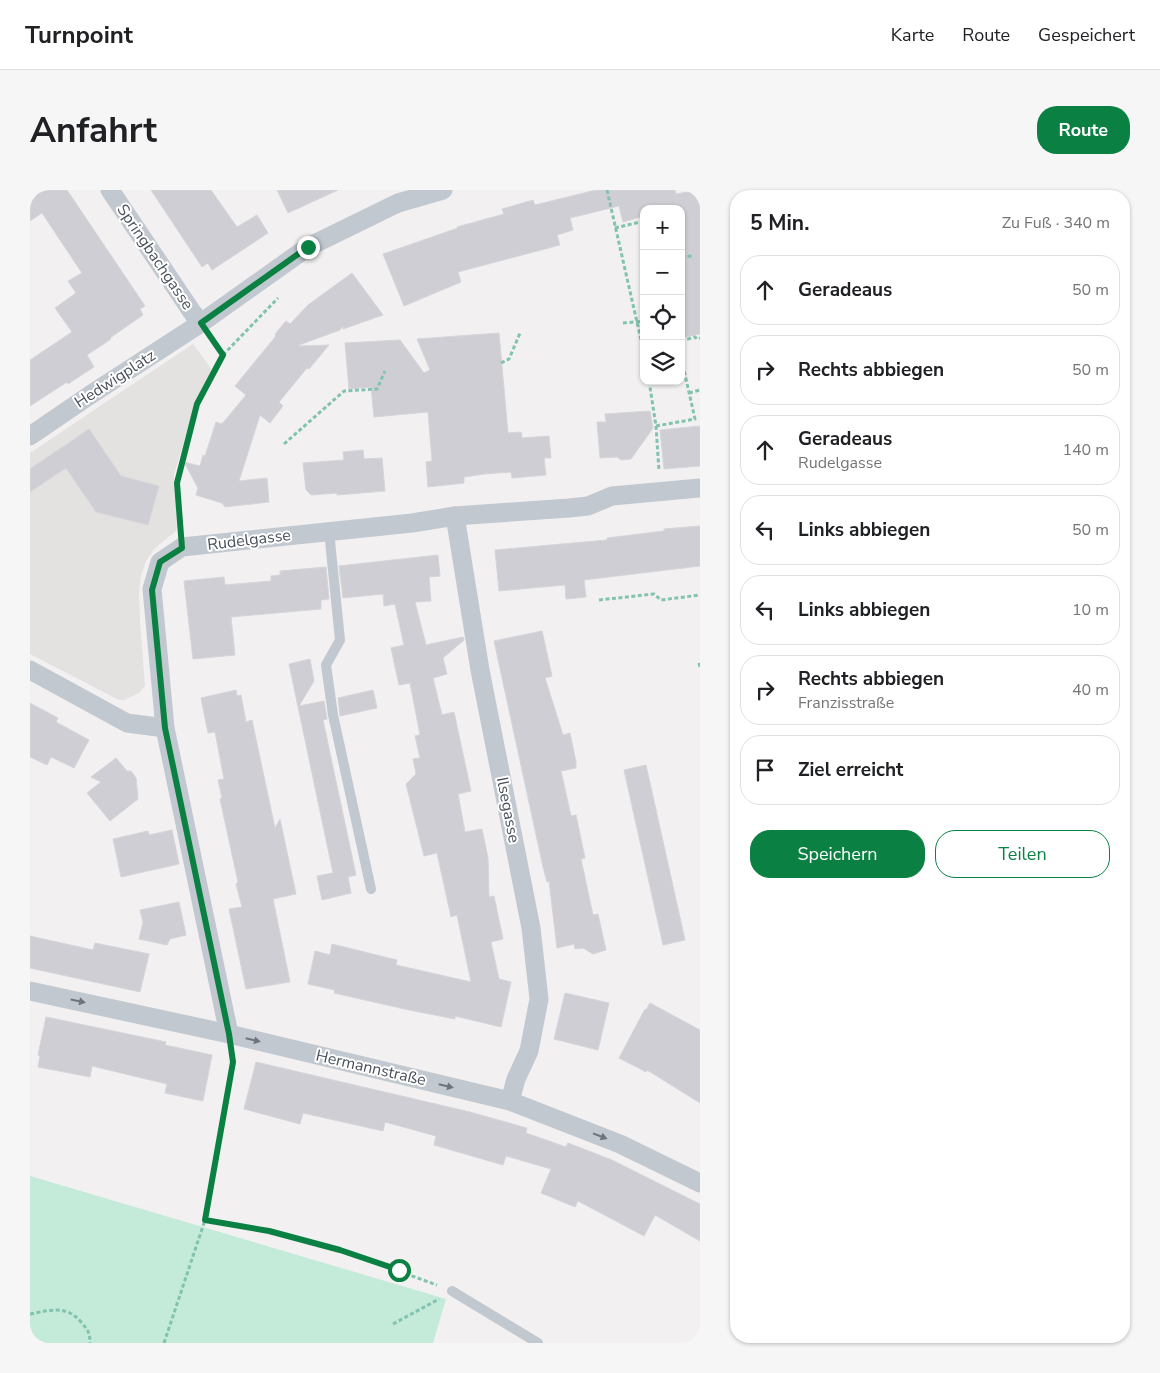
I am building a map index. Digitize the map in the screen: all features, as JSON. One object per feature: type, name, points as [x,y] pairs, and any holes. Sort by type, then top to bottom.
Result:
[{"type":"street","name":"Springbachgasse","points":[[110,190],[201,323]]},
{"type":"street","name":"Hedwigplatz","points":[[30,436],[201,323],[308,247],[398,203],[443,190]]},
{"type":"street","name":"Rudelgasse","points":[[229,1034],[165,728],[152,590],[160,562],[182,548],[412,523],[455,516],[588,506],[612,496],[700,488]]},
{"type":"street","name":"Ilsegasse","points":[[455,516],[480,670],[531,928],[539,999],[529,1051],[516,1079],[510,1102]]},
{"type":"street","points":[[30,670],[126,723],[165,728]]},
{"type":"street","name":"Hermannstraße","points":[[30,991],[229,1034],[510,1102],[620,1144],[700,1183]]},
{"type":"lane","points":[[328,531],[340,640],[326,665],[333,715],[371,889]]},
{"type":"lane","points":[[452,1292],[538,1343]]},
{"type":"path","points":[[606,190],[642,340]]},
{"type":"path","points":[[615,228],[640,222]]},
{"type":"path","points":[[685,257],[692,256]]},
{"type":"path","points":[[182,548],[177,483],[197,404],[223,355],[269,305],[283,293]]},
{"type":"path","points":[[623,323],[638,321]]},
{"type":"path","points":[[201,323],[223,355]]},
{"type":"path","points":[[501,363],[509,359],[520,333]]},
{"type":"path","points":[[685,341],[700,337]]},
{"type":"path","points":[[284,444],[344,391],[377,388],[385,372]]},
{"type":"path","points":[[685,375],[695,419]]},
{"type":"path","points":[[650,385],[656,426],[660,491]]},
{"type":"path","points":[[689,393],[700,390]]},
{"type":"path","points":[[656,426],[700,418]]},
{"type":"path","points":[[599,600],[654,594],[661,600],[700,595]]},
{"type":"path","points":[[164,1343],[205,1220],[233,1062],[229,1034]]},
{"type":"path","points":[[205,1220],[269,1231],[340,1250],[399,1270],[452,1292]]},
{"type":"path","points":[[393,1324],[452,1292]]},
{"type":"path","points":[[30,1314],[64,1310],[76,1316],[90,1333],[90,1343]]},
{"type":"shaded area","points":[[193,344],[212,370],[196,400],[174,475],[176,531],[155,548],[146,561],[141,576],[139,591],[140,621],[145,686],[139,693],[124,700],[119,700],[30,654],[30,453]]},
{"type":"green space","points":[[30,1176],[446,1299],[433,1343],[30,1343]]},
{"type":"building","points":[[37,190],[67,190],[145,306],[140,309],[143,315],[87,355],[94,367],[30,406],[30,360],[72,332],[55,308],[76,293],[68,281],[82,273],[42,213],[30,221],[30,195]]},
{"type":"building","points":[[151,190],[211,190],[237,227],[257,215],[268,233],[212,270],[208,263],[202,267]]},
{"type":"building","points":[[277,190],[338,190],[288,213]]},
{"type":"building","points":[[596,190],[675,190],[676,194],[700,190],[700,334],[685,337],[685,205],[640,205],[640,217],[623,222],[619,206],[570,218],[573,230],[557,235],[560,245],[458,272],[461,282],[404,306],[383,254],[457,227],[504,214],[502,209],[533,200],[535,205]]},
{"type":"building","points":[[352,273],[383,315],[343,329],[343,326],[340,330],[299,345],[329,345],[279,402],[283,406],[270,423],[260,415],[239,481],[267,478],[269,502],[225,507],[222,503],[196,495],[198,488],[184,462],[200,466],[216,422],[222,424],[246,395],[235,386],[286,321],[290,324],[308,305]]},
{"type":"building","points":[[499,333],[508,433],[521,432],[522,438],[549,436],[551,458],[544,458],[546,475],[512,478],[511,472],[484,474],[464,477],[464,483],[428,487],[426,462],[432,461],[428,412],[374,417],[371,387],[349,389],[345,343],[400,340],[424,373],[430,370],[417,339]]},
{"type":"building","points":[[650,411],[653,428],[631,459],[621,460],[617,457],[600,458],[597,422],[606,422],[605,414]]},
{"type":"building","points":[[700,426],[700,466],[664,469],[660,430]]},
{"type":"building","points":[[89,429],[121,476],[159,486],[148,525],[96,512],[66,468],[30,492],[30,469]]},
{"type":"building","points":[[363,450],[364,459],[382,458],[385,491],[311,495],[306,490],[303,463],[344,460],[343,452]]},
{"type":"building","points":[[700,526],[700,566],[584,580],[586,597],[566,599],[565,585],[499,591],[495,550],[607,540],[607,538],[664,531],[664,529]]},
{"type":"building","points":[[438,555],[440,576],[429,577],[431,601],[415,602],[426,645],[463,637],[464,640],[443,658],[447,674],[433,678],[442,715],[454,712],[471,791],[458,794],[465,832],[482,829],[488,858],[489,897],[494,896],[503,939],[491,942],[499,979],[511,982],[501,1027],[455,1016],[455,1019],[409,1010],[334,993],[335,990],[308,984],[315,951],[330,955],[332,944],[397,960],[396,965],[471,982],[457,915],[451,917],[437,853],[424,856],[406,784],[416,774],[413,759],[420,758],[415,736],[420,735],[410,683],[399,685],[391,648],[404,645],[395,604],[384,606],[383,594],[343,598],[339,566]]},
{"type":"building","points":[[326,567],[329,599],[321,600],[321,609],[231,617],[235,655],[193,659],[184,581],[224,577],[225,585],[271,581],[271,576],[280,575],[280,571]]},
{"type":"building","points":[[542,631],[552,676],[545,678],[563,735],[570,733],[576,762],[576,768],[561,771],[571,816],[576,815],[585,858],[581,859],[593,915],[598,914],[606,950],[593,954],[583,948],[575,949],[574,944],[557,948],[549,881],[547,882],[543,867],[494,641]]},
{"type":"building","points":[[310,659],[314,681],[299,706],[324,701],[327,719],[323,720],[356,875],[348,877],[351,893],[322,900],[317,876],[333,873],[289,664]]},
{"type":"building","points":[[236,690],[237,696],[241,695],[246,722],[252,720],[275,828],[280,819],[296,894],[273,899],[290,982],[246,989],[229,909],[242,907],[220,799],[222,798],[218,780],[224,779],[215,732],[208,733],[201,698]]},
{"type":"building","points":[[373,690],[377,708],[340,716],[338,698]]},
{"type":"building","points":[[30,703],[58,718],[56,722],[89,740],[74,768],[51,757],[47,765],[30,757]]},
{"type":"building","points":[[116,758],[136,778],[138,799],[110,821],[87,793],[101,782],[91,777]]},
{"type":"building","points":[[646,765],[685,940],[663,945],[624,770]]},
{"type":"building","points":[[172,830],[179,864],[121,877],[113,839],[148,831],[149,835]]},
{"type":"building","points":[[179,902],[186,935],[170,939],[167,945],[139,939],[143,922],[140,910]]},
{"type":"building","points":[[30,936],[93,950],[95,943],[149,954],[140,992],[30,968]]},
{"type":"building","points":[[565,993],[609,1003],[598,1050],[554,1039]]},
{"type":"building","points":[[650,1003],[700,1030],[700,1103],[647,1070],[646,1072],[619,1058]]},
{"type":"building","points":[[46,1017],[166,1042],[165,1045],[212,1055],[203,1101],[165,1093],[167,1084],[92,1066],[90,1077],[38,1067],[40,1056],[38,1055]]},
{"type":"building","points":[[256,1062],[470,1112],[527,1128],[526,1133],[566,1147],[568,1143],[612,1160],[700,1204],[700,1241],[655,1215],[644,1236],[578,1201],[575,1207],[541,1193],[551,1169],[506,1156],[503,1165],[434,1145],[436,1136],[385,1122],[383,1131],[303,1113],[300,1124],[244,1109]]},
{"type":"route","points":[[308,247],[201,323],[223,355],[197,404],[177,483],[182,548],[160,562],[152,590],[165,728],[229,1034],[233,1062],[205,1220],[269,1231],[340,1250],[399,1270]]}]
